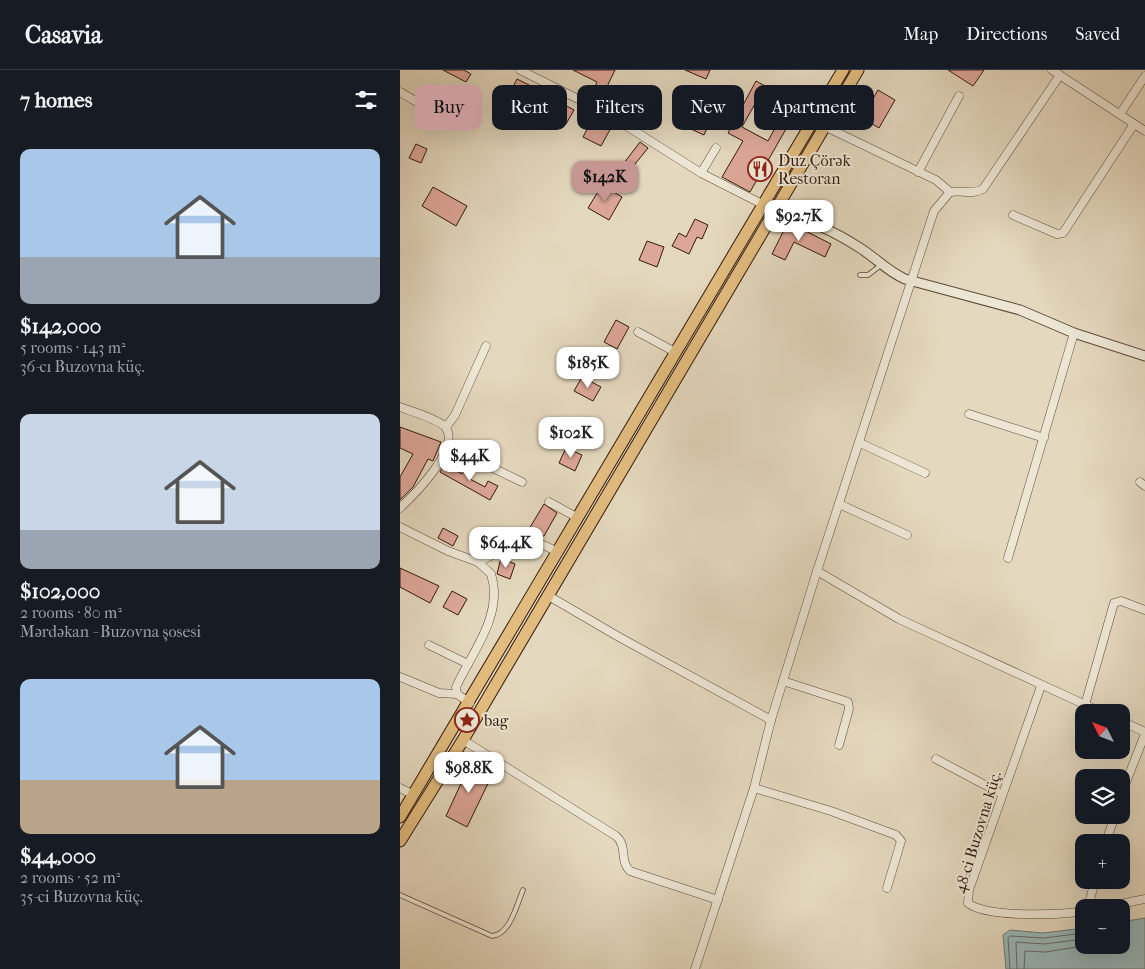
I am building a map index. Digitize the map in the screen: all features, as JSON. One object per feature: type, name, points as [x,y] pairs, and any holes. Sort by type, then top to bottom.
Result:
[{"type":"main road","points":[[400,817],[470,703],[762,204],[843,70]]},
{"type":"main road","points":[[848,85],[858,70]]},
{"type":"main road","points":[[400,841],[463,740],[822,130]]},
{"type":"main road","points":[[762,204],[775,208]]},
{"type":"street","points":[[520,70],[530,72],[606,113],[701,173],[762,204]]},
{"type":"street","points":[[1052,70],[1145,131]]},
{"type":"street","points":[[695,969],[754,788],[771,720],[817,571],[934,211],[950,192],[963,190],[978,192],[983,189],[1060,75]]},
{"type":"street","points":[[1120,114],[1145,76]]},
{"type":"street","points":[[400,92],[415,101]]},
{"type":"street","points":[[918,172],[959,96]]},
{"type":"street","points":[[1013,215],[1057,234],[1063,233],[1134,124]]},
{"type":"street","points":[[832,130],[945,186],[950,192]]},
{"type":"street","points":[[701,173],[716,148]]},
{"type":"street","points":[[775,208],[795,215],[844,238],[862,249],[881,266],[912,281],[1020,310],[1074,332],[1145,356]]},
{"type":"street","points":[[638,332],[675,352]]},
{"type":"street","points":[[1008,558],[1074,332]]},
{"type":"street","points":[[400,508],[425,482],[447,446],[446,427],[455,415],[486,346]]},
{"type":"street","points":[[400,407],[446,427]]},
{"type":"street","points":[[969,414],[1044,438]]},
{"type":"street","points":[[860,443],[925,474]]},
{"type":"street","points":[[447,446],[522,482]]},
{"type":"street","points":[[549,502],[578,518]]},
{"type":"street","points":[[840,504],[906,535]]},
{"type":"street","points":[[400,527],[448,551],[478,562],[491,574],[494,601],[488,625],[456,687],[456,694]]},
{"type":"street","points":[[478,562],[500,551],[532,543],[543,545],[558,553]]},
{"type":"street","points":[[817,571],[883,611],[1083,704]]},
{"type":"street","points":[[547,595],[619,637],[771,720]]},
{"type":"street","points":[[1085,704],[1114,603],[1121,601],[1145,610]]},
{"type":"street","points":[[429,645],[468,664]]},
{"type":"street","points":[[400,677],[439,692],[456,694],[470,703]]},
{"type":"street","points":[[783,681],[848,702],[849,709],[839,744]]},
{"type":"street","name":"48-ci Buzovna küç.","points":[[1041,686],[969,890],[968,903],[976,908],[1028,915],[1075,912]]},
{"type":"street","points":[[1130,726],[1145,733],[1130,772]]},
{"type":"street","points":[[463,740],[616,836],[623,845],[624,862],[630,871],[718,900]]},
{"type":"street","points":[[936,759],[1002,794]]},
{"type":"street","points":[[400,788],[414,795]]},
{"type":"street","points":[[754,788],[831,811],[896,835],[901,841],[887,888]]},
{"type":"street","points":[[1130,902],[1145,899]]},
{"type":"lane","points":[[860,275],[868,275],[881,266]]},
{"type":"lane","points":[[400,895],[492,936],[502,932],[507,925],[523,890]]},
{"type":"water","points":[[1145,918],[1145,969],[1006,969],[1003,935],[1010,930],[1043,933],[1075,929],[1075,954],[1130,954],[1130,920]]},
{"type":"building","points":[[443,70],[464,70],[471,74],[466,82]]},
{"type":"building","points":[[573,70],[615,70],[608,85],[596,85],[597,82]]},
{"type":"building","points":[[685,70],[710,70],[706,79]]},
{"type":"building","points":[[948,70],[984,70],[973,86]]},
{"type":"building","points":[[517,79],[529,85],[514,85]]},
{"type":"building","points":[[756,81],[763,85],[754,85],[754,106],[744,123],[744,103]]},
{"type":"building","points":[[878,90],[895,100],[879,128],[874,125],[874,97]]},
{"type":"building","points":[[567,106],[574,110],[567,122]]},
{"type":"building","points":[[744,128],[768,141],[774,130],[785,130],[750,192],[722,177],[743,141],[728,133],[730,130],[744,130]]},
{"type":"building","points":[[587,130],[610,130],[601,146],[583,137]]},
{"type":"building","points":[[693,130],[706,130],[704,135]]},
{"type":"building","points":[[640,142],[648,148],[631,169],[624,163]]},
{"type":"building","points":[[416,144],[427,149],[421,163],[409,158]]},
{"type":"building","points":[[602,185],[622,197],[609,220],[588,208]]},
{"type":"building","points":[[433,187],[467,206],[456,226],[422,206]]},
{"type":"building","points":[[695,219],[708,225],[702,239],[697,237],[689,254],[672,246],[679,233],[686,237]]},
{"type":"building","points":[[788,222],[831,244],[825,257],[794,242],[785,260],[772,254]]},
{"type":"building","points":[[647,241],[664,247],[657,267],[639,260]]},
{"type":"building","points":[[616,320],[629,327],[617,349],[604,342]]},
{"type":"building","points":[[582,377],[601,387],[593,401],[574,391]]},
{"type":"building","points":[[400,427],[441,442],[433,461],[428,459],[413,487],[400,500],[400,477],[413,454],[400,448]]},
{"type":"building","points":[[566,448],[582,455],[575,471],[559,463]]},
{"type":"building","points":[[445,464],[462,474],[466,467],[474,472],[470,479],[485,487],[488,481],[498,486],[490,500],[440,472]]},
{"type":"building","points":[[544,504],[557,513],[544,536],[527,538],[526,534]]},
{"type":"building","points":[[443,528],[458,536],[453,546],[438,538]]},
{"type":"building","points":[[501,558],[515,564],[510,579],[497,574]]},
{"type":"building","points":[[400,568],[439,586],[430,603],[400,587]]},
{"type":"building","points":[[452,591],[467,599],[458,615],[443,607]]},
{"type":"building","points":[[471,762],[493,773],[467,827],[446,816]]},
{"type":"place","name":"Duz Çörək Restoran","points":[[760,169]]},
{"type":"place","name":"bag","points":[[467,720]]}]
